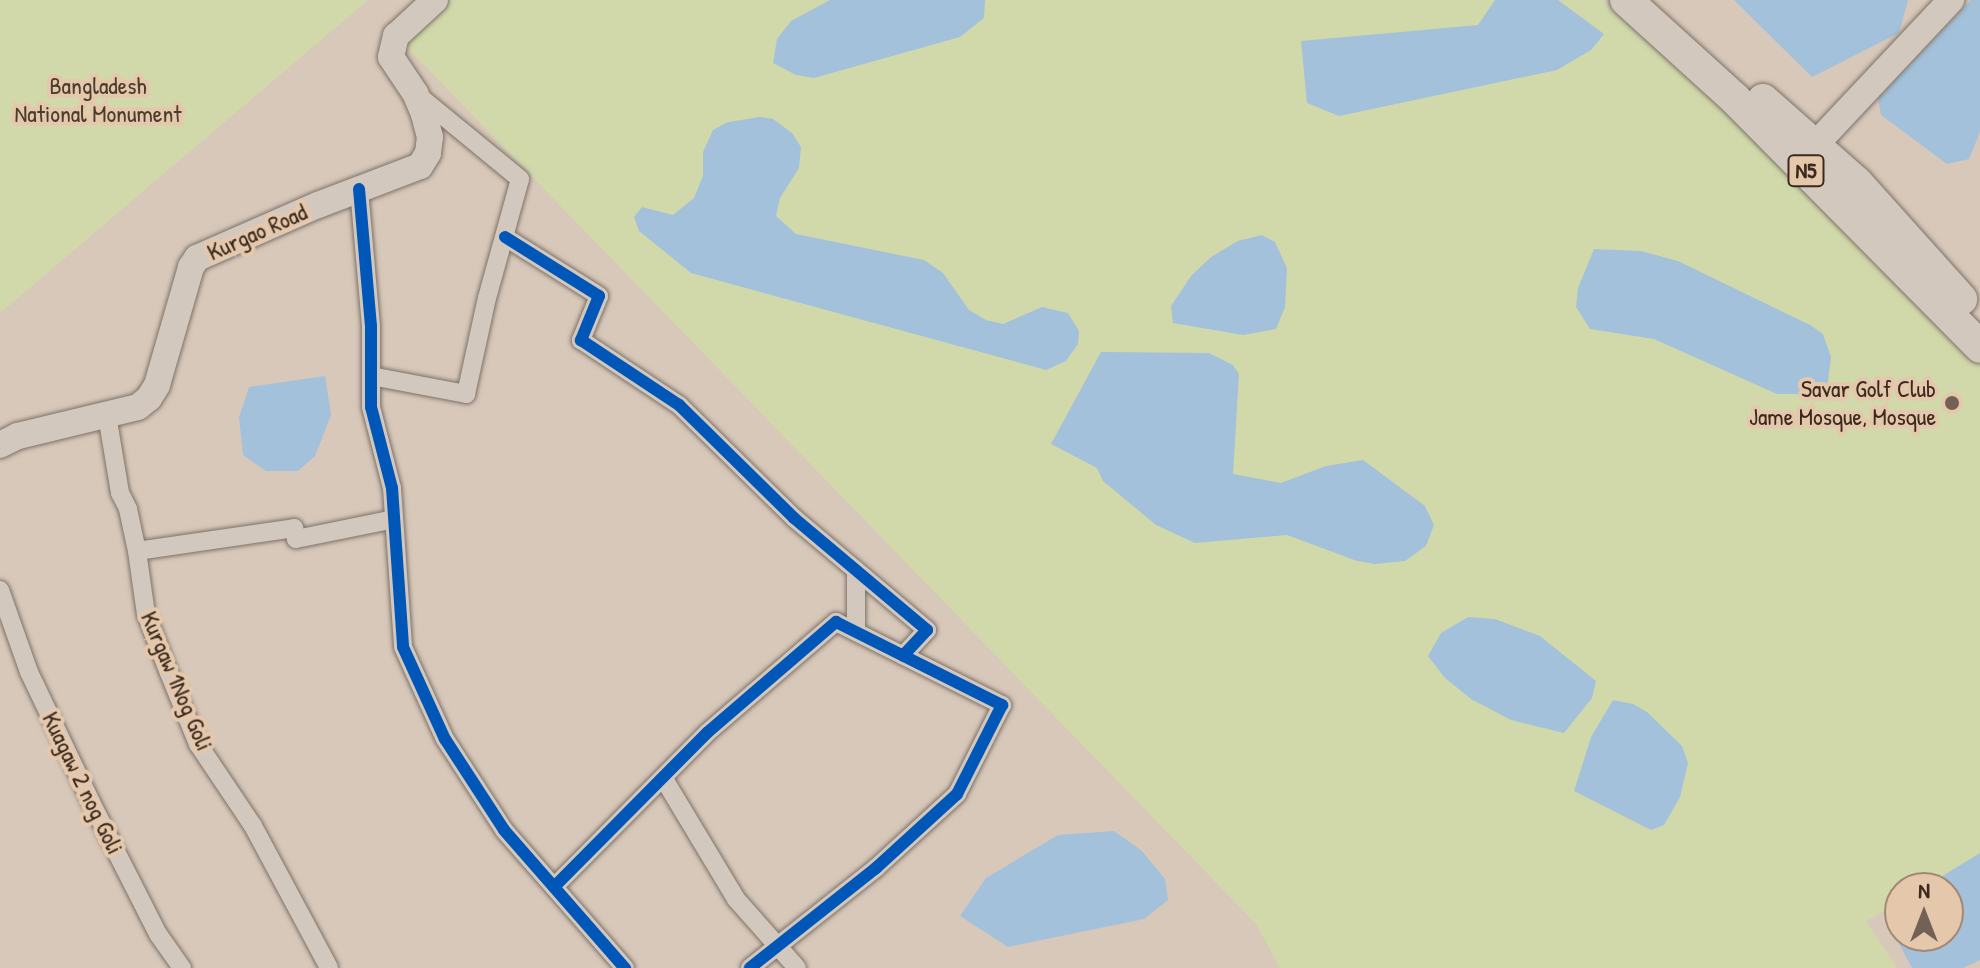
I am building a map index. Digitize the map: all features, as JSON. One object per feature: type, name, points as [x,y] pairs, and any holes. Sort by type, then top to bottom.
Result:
[{"type":"highway","name":"N5","points":[[1626,0],[1806,154],[1857,183],[1980,320]]},
{"type":"highway","name":"N5","points":[[1654,0],[1806,154],[1980,347]]},
{"type":"street","name":"Kurgao Road","points":[[0,445],[18,436],[138,407],[149,398],[197,258],[420,166],[428,153],[430,137],[415,93],[391,57],[396,36],[435,0]]},
{"type":"street","points":[[1806,154],[1951,0]]},
{"type":"street","points":[[371,376],[466,394],[487,298],[520,179],[415,93]]},
{"type":"street","points":[[359,189],[371,326],[371,407],[392,488],[403,647],[445,739],[504,830],[625,968]]},
{"type":"street","points":[[505,237],[599,296],[581,340],[679,405],[794,518],[927,630],[903,656]]},
{"type":"street","name":"Kurgaw 1Nog Goli","points":[[107,415],[120,493],[128,509],[137,551],[146,614],[198,744],[253,826],[329,968]]},
{"type":"street","points":[[137,551],[294,528],[296,539],[394,519]]},
{"type":"street","points":[[856,570],[856,632]]},
{"type":"street","name":"Kuagaw 2 nog Goli","points":[[0,590],[29,672],[91,802],[158,934],[182,968]]},
{"type":"street","points":[[554,887],[708,732],[836,622],[1002,705],[957,794],[778,949],[750,968]]},
{"type":"street","points":[[664,779],[736,899],[797,968]]},
{"type":"green space","name":"Bangladesh National Monument","points":[[0,0],[368,0],[0,313]]},
{"type":"green space","points":[[435,0],[1603,0],[1870,236],[1980,360],[1980,858],[1955,872],[1884,872],[1884,911],[1866,921],[1897,968],[1280,968],[1256,924],[396,36]]},
{"type":"water","points":[[830,0],[985,0],[984,18],[960,37],[814,78],[796,75],[773,63],[777,39],[791,21]]},
{"type":"water","points":[[1495,0],[1558,0],[1604,34],[1591,50],[1557,70],[1339,116],[1307,103],[1301,41],[1478,25]]},
{"type":"water","points":[[1734,0],[1908,0],[1899,33],[1812,77]]},
{"type":"water","points":[[1971,0],[1980,0],[1980,132],[1969,159],[1947,164],[1881,115],[1878,98]]},
{"type":"water","points":[[760,117],[773,119],[792,133],[801,147],[799,168],[780,198],[776,216],[796,234],[924,260],[943,273],[969,310],[986,320],[1003,324],[1042,307],[1068,313],[1079,331],[1078,344],[1066,361],[1046,370],[691,273],[639,231],[634,217],[642,207],[673,215],[694,198],[703,176],[703,152],[713,130],[728,122]]},
{"type":"water","points":[[1262,235],[1275,242],[1287,268],[1285,307],[1276,329],[1243,335],[1173,323],[1171,306],[1191,276],[1211,257],[1238,241]]},
{"type":"water","points":[[1594,249],[1641,251],[1678,261],[1810,325],[1823,334],[1831,357],[1828,382],[1816,394],[1777,394],[1654,339],[1590,329],[1576,307],[1578,288]]},
{"type":"water","points":[[1101,352],[1209,353],[1233,365],[1239,374],[1233,474],[1281,483],[1326,466],[1363,460],[1425,506],[1434,525],[1426,546],[1405,561],[1375,564],[1357,561],[1287,535],[1195,543],[1156,525],[1103,481],[1097,468],[1051,444]]},
{"type":"water","points":[[325,376],[331,415],[315,456],[298,471],[266,471],[243,455],[239,417],[249,387]]},
{"type":"water","points":[[1468,617],[1495,619],[1540,636],[1596,681],[1592,698],[1564,733],[1511,720],[1471,699],[1445,678],[1428,656],[1441,633]]},
{"type":"water","points":[[1613,700],[1633,704],[1647,712],[1682,746],[1688,763],[1680,797],[1664,825],[1651,830],[1574,791],[1591,737]]},
{"type":"water","points":[[1114,831],[1141,850],[1165,879],[1168,900],[1144,919],[1008,947],[960,916],[986,878],[1058,835]]},
{"type":"water","points":[[1980,853],[1980,960],[1963,968],[1912,968],[1903,952],[1964,952],[1964,872],[1949,872]]},
{"type":"cycle path","points":[[359,189],[371,326],[371,407],[392,488],[403,647],[445,739],[504,830],[625,968]]},
{"type":"cycle path","points":[[505,237],[599,296],[581,340],[679,405],[794,518],[927,630],[903,656]]},
{"type":"cycle path","points":[[554,887],[708,732],[836,622],[1002,705],[957,794],[876,868],[750,968]]},
{"type":"place","name":"Savar Golf Club Jame Mosque, Mosque","points":[[1952,403]]}]
